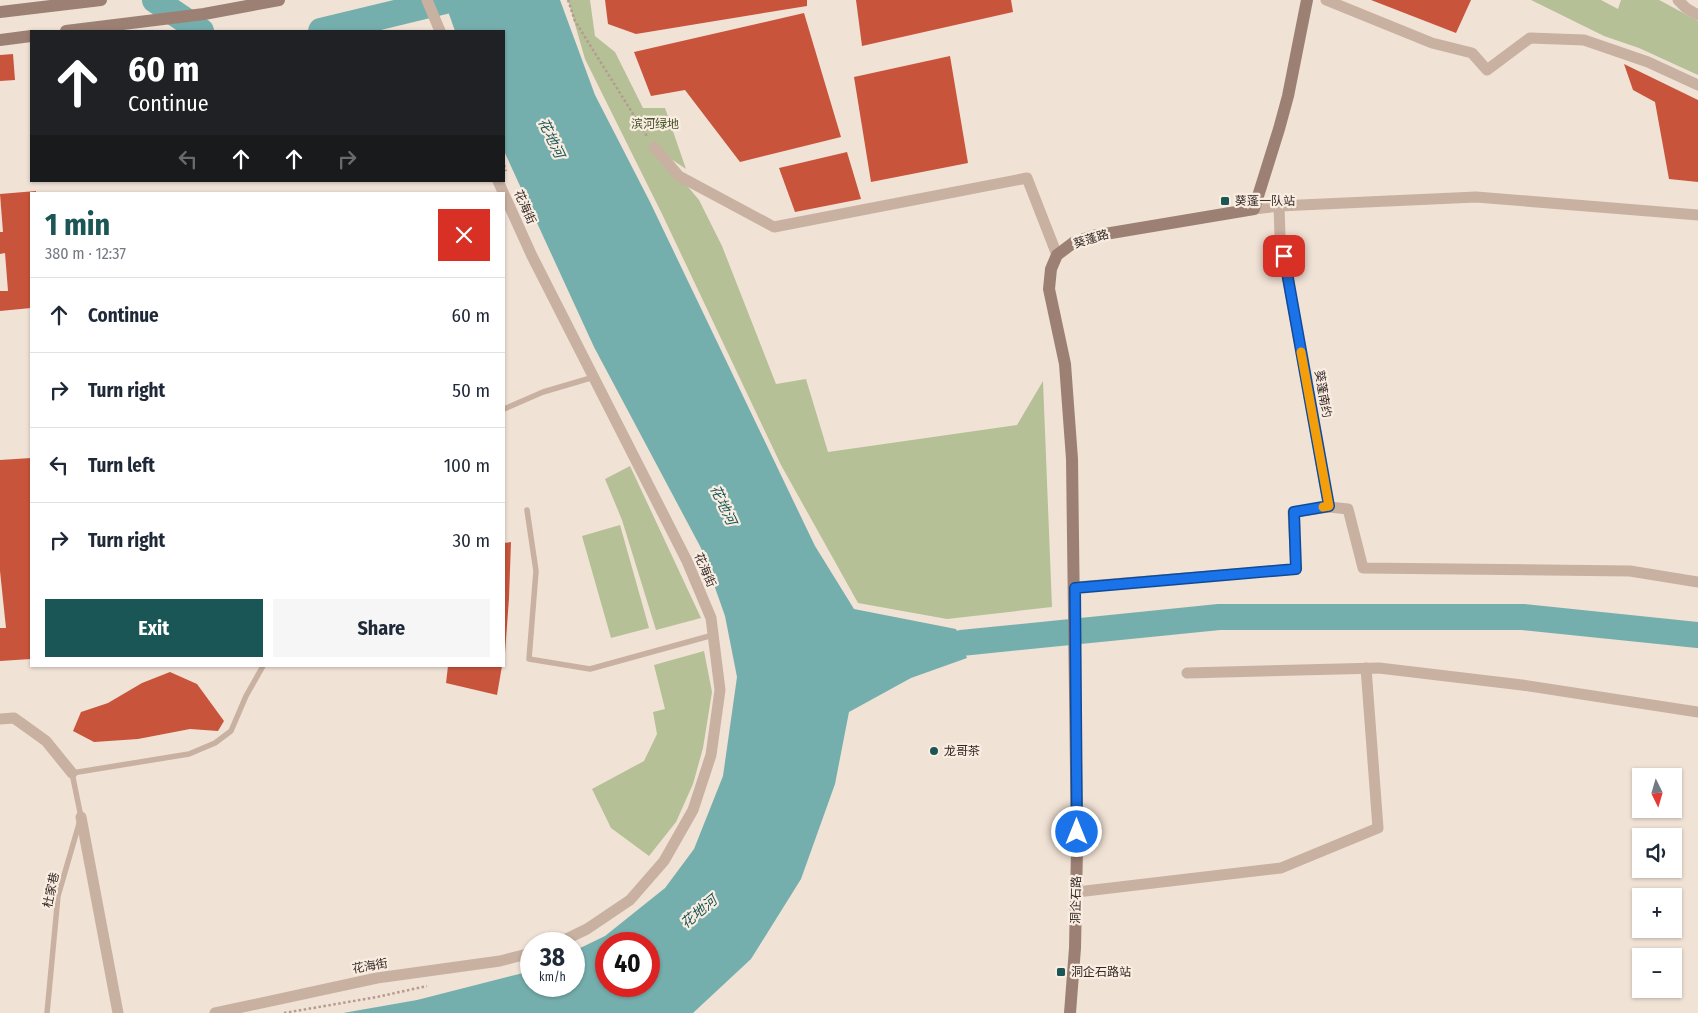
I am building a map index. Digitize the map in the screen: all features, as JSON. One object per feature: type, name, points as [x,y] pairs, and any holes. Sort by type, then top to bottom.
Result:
[{"type":"street","points":[[0,12],[101,0]]},
{"type":"street","points":[[74,30],[204,14],[279,0]]},
{"type":"street","points":[[427,0],[439,28]]},
{"type":"street","points":[[1307,0],[1288,96],[1254,209],[1279,206],[1476,197],[1698,215]]},
{"type":"street","points":[[1326,0],[1432,44],[1472,53],[1487,70],[1530,38],[1584,40],[1648,62],[1698,85]]},
{"type":"street","points":[[1678,0],[1686,8],[1698,15]]},
{"type":"street","points":[[0,40],[30,36]]},
{"type":"street","points":[[654,147],[678,176],[774,227],[1027,178],[1057,255],[1051,268],[1049,289],[1065,364],[1069,409],[1075,591],[1296,569],[1294,512],[1329,506],[1348,509],[1363,568],[1630,571],[1698,582]]},
{"type":"street","name":"花海街","points":[[504,182],[532,256],[687,560],[711,618],[720,690],[711,755],[693,810],[664,861],[630,900],[582,932]]},
{"type":"street","name":"葵蓬南约","points":[[1279,206],[1280,236],[1329,506]]},
{"type":"street","name":"葵蓬路","points":[[1057,255],[1073,243],[1093,236],[1254,209]]},
{"type":"street","name":"洞企石路","points":[[1070,1013],[1077,892],[1075,591]]},
{"type":"street","points":[[1077,892],[1281,868],[1378,828],[1366,668]]},
{"type":"street","points":[[1186,673],[1379,668],[1522,685],[1698,712]]},
{"type":"street","points":[[0,720],[14,718],[46,741],[72,773]]},
{"type":"street","points":[[81,817],[118,1013]]},
{"type":"street","name":"花海街","points":[[215,1013],[377,978],[500,961],[520,956]]},
{"type":"lane","points":[[505,409],[543,392],[594,377]]},
{"type":"lane","points":[[527,510],[536,571],[529,659],[590,669],[713,634]]},
{"type":"lane","points":[[72,773],[189,754],[215,743],[231,731],[246,696],[262,667]]},
{"type":"lane","name":"杜家巷","points":[[47,1013],[58,896],[81,817],[72,773]]},
{"type":"path","points":[[568,0],[575,22],[654,147]]},
{"type":"path","points":[[284,1013],[377,997],[435,984]]},
{"type":"green space","name":"滨河绿地","points":[[568,0],[590,0],[595,36],[615,52],[643,108],[665,108],[686,169],[656,149],[699,200],[722,246],[776,384],[806,379],[828,452],[1017,425],[1043,381],[1052,607],[947,619],[858,603],[781,465],[663,216],[585,59]]},
{"type":"green space","points":[[1531,0],[1601,0],[1618,9],[1621,0],[1659,0],[1698,21],[1698,75],[1639,48],[1604,36]]},
{"type":"green space","points":[[630,466],[701,618],[656,630],[622,520],[605,479]]},
{"type":"green space","points":[[620,525],[649,628],[611,638],[582,536]]},
{"type":"green space","points":[[704,651],[712,692],[703,748],[693,784],[676,822],[649,856],[611,828],[592,789],[644,761],[657,734],[653,712],[665,709],[654,665]]},
{"type":"water","name":"花地河","points":[[444,0],[560,0],[595,95],[650,202],[815,546],[854,609],[956,629],[967,658],[911,678],[849,712],[835,784],[801,879],[751,959],[693,1013],[343,1013],[417,1000],[520,974],[520,997],[585,997],[585,946],[595,941],[595,997],[660,997],[660,932],[610,932],[665,888],[694,849],[723,776],[737,677],[725,616],[701,548],[594,347],[505,153],[505,30],[455,30]]},
{"type":"building","points":[[605,0],[807,0],[807,6],[636,34],[608,24]]},
{"type":"building","points":[[856,0],[1011,0],[1013,12],[862,46]]},
{"type":"building","points":[[1371,0],[1471,0],[1456,33]]},
{"type":"building","points":[[804,13],[841,137],[740,162],[685,90],[651,96],[634,52]]},
{"type":"building","points":[[13,54],[15,80],[0,81],[0,55]]},
{"type":"building","points":[[950,56],[968,163],[871,182],[854,77]]},
{"type":"building","points":[[1624,64],[1698,100],[1698,182],[1669,179],[1655,102],[1633,90]]},
{"type":"building","points":[[847,152],[861,199],[795,212],[779,168]]},
{"type":"building","points":[[36,191],[30,192],[30,308],[0,311],[0,291],[8,291],[5,253],[0,254],[0,232],[3,232],[0,194]]},
{"type":"building","points":[[30,458],[30,659],[0,661],[0,628],[6,628],[0,571],[0,460]]},
{"type":"building","points":[[511,542],[505,653],[505,543]]},
{"type":"building","points":[[448,667],[502,667],[497,695],[446,683]]},
{"type":"building","points":[[170,672],[197,684],[224,721],[218,731],[190,729],[138,739],[94,742],[73,731],[81,712],[108,703],[142,683]]},
{"type":"waterway","points":[[155,0],[200,30]]},
{"type":"waterway","points":[[325,30],[449,0]]},
{"type":"waterway","points":[[926,648],[1219,617],[1523,617],[1698,635]]},
{"type":"slow traffic","points":[[1301,352],[1329,506],[1323,507]]},
{"type":"place","name":"葵蓬一队站","points":[[1225,201]]},
{"type":"place","name":"龙哥茶","points":[[934,751]]},
{"type":"place","name":"洞企石路站","points":[[1061,972]]},
{"type":"route","points":[[1077,832],[1075,588],[1296,569],[1294,512],[1329,506],[1284,256]]}]
